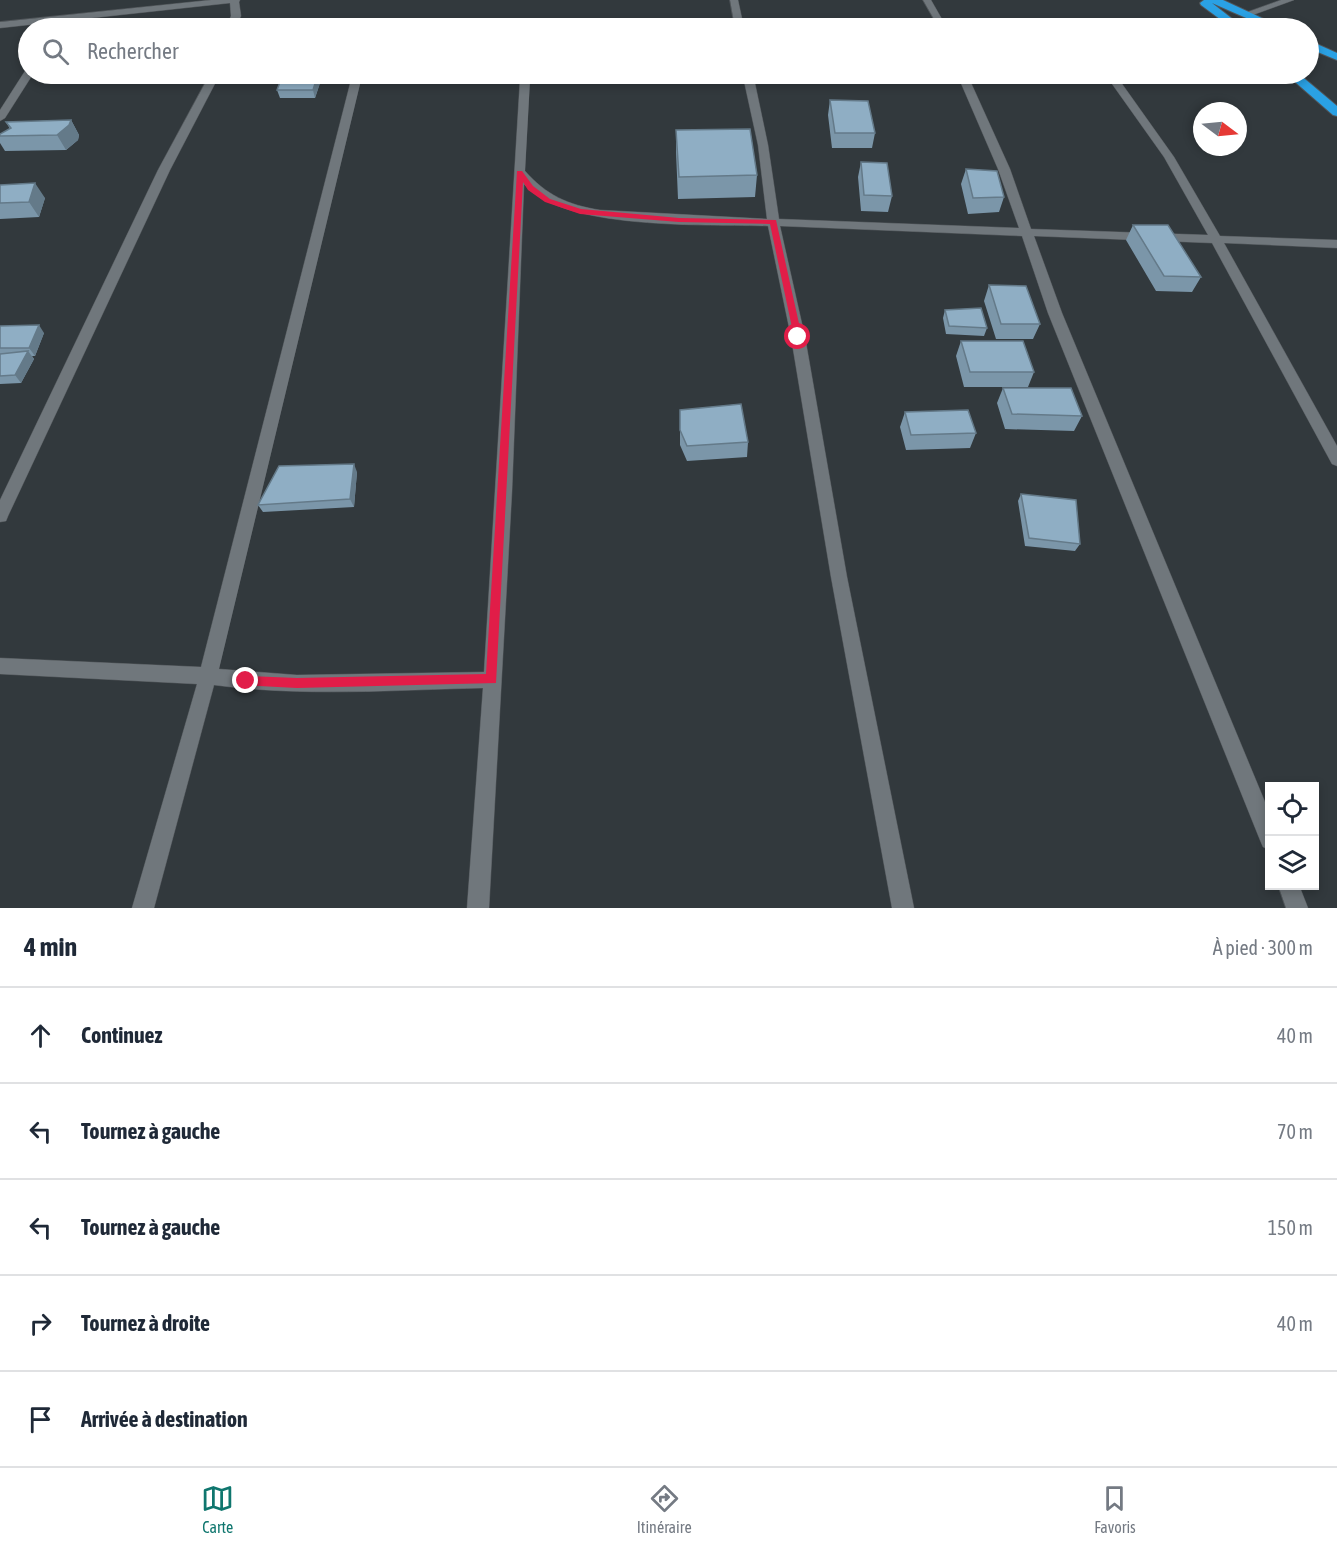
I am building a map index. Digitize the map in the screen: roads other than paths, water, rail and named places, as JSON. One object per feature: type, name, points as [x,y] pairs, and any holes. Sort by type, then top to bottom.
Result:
[{"type":"highway","points":[[1202,0],[1225,18]]},
{"type":"highway","points":[[1214,0],[1256,18]]},
{"type":"highway","points":[[1319,48],[1337,57]]},
{"type":"highway","points":[[1304,84],[1336,111]]},
{"type":"street","points":[[104,18],[235,0],[235,18]]},
{"type":"street","points":[[734,0],[738,18]]},
{"type":"street","points":[[927,0],[937,18]]},
{"type":"street","points":[[1247,14],[1290,0]]},
{"type":"street","points":[[0,25],[18,25]]},
{"type":"street","points":[[0,118],[21,84]]},
{"type":"street","points":[[0,516],[164,170],[210,84]]},
{"type":"street","points":[[143,908],[208,676],[355,84]]},
{"type":"street","points":[[478,908],[525,84]]},
{"type":"street","points":[[751,84],[763,145],[773,222],[798,337],[842,588],[903,908]]},
{"type":"street","points":[[966,84],[1004,169],[1055,313],[1267,836]]},
{"type":"street","points":[[1117,84],[1170,157],[1337,460]]},
{"type":"street","points":[[520,172],[531,188],[547,201],[580,211],[679,220],[1337,244]]},
{"type":"street","points":[[0,666],[208,676],[246,681],[297,683],[492,680]]},
{"type":"street","points":[[1290,890],[1297,908]]}]
